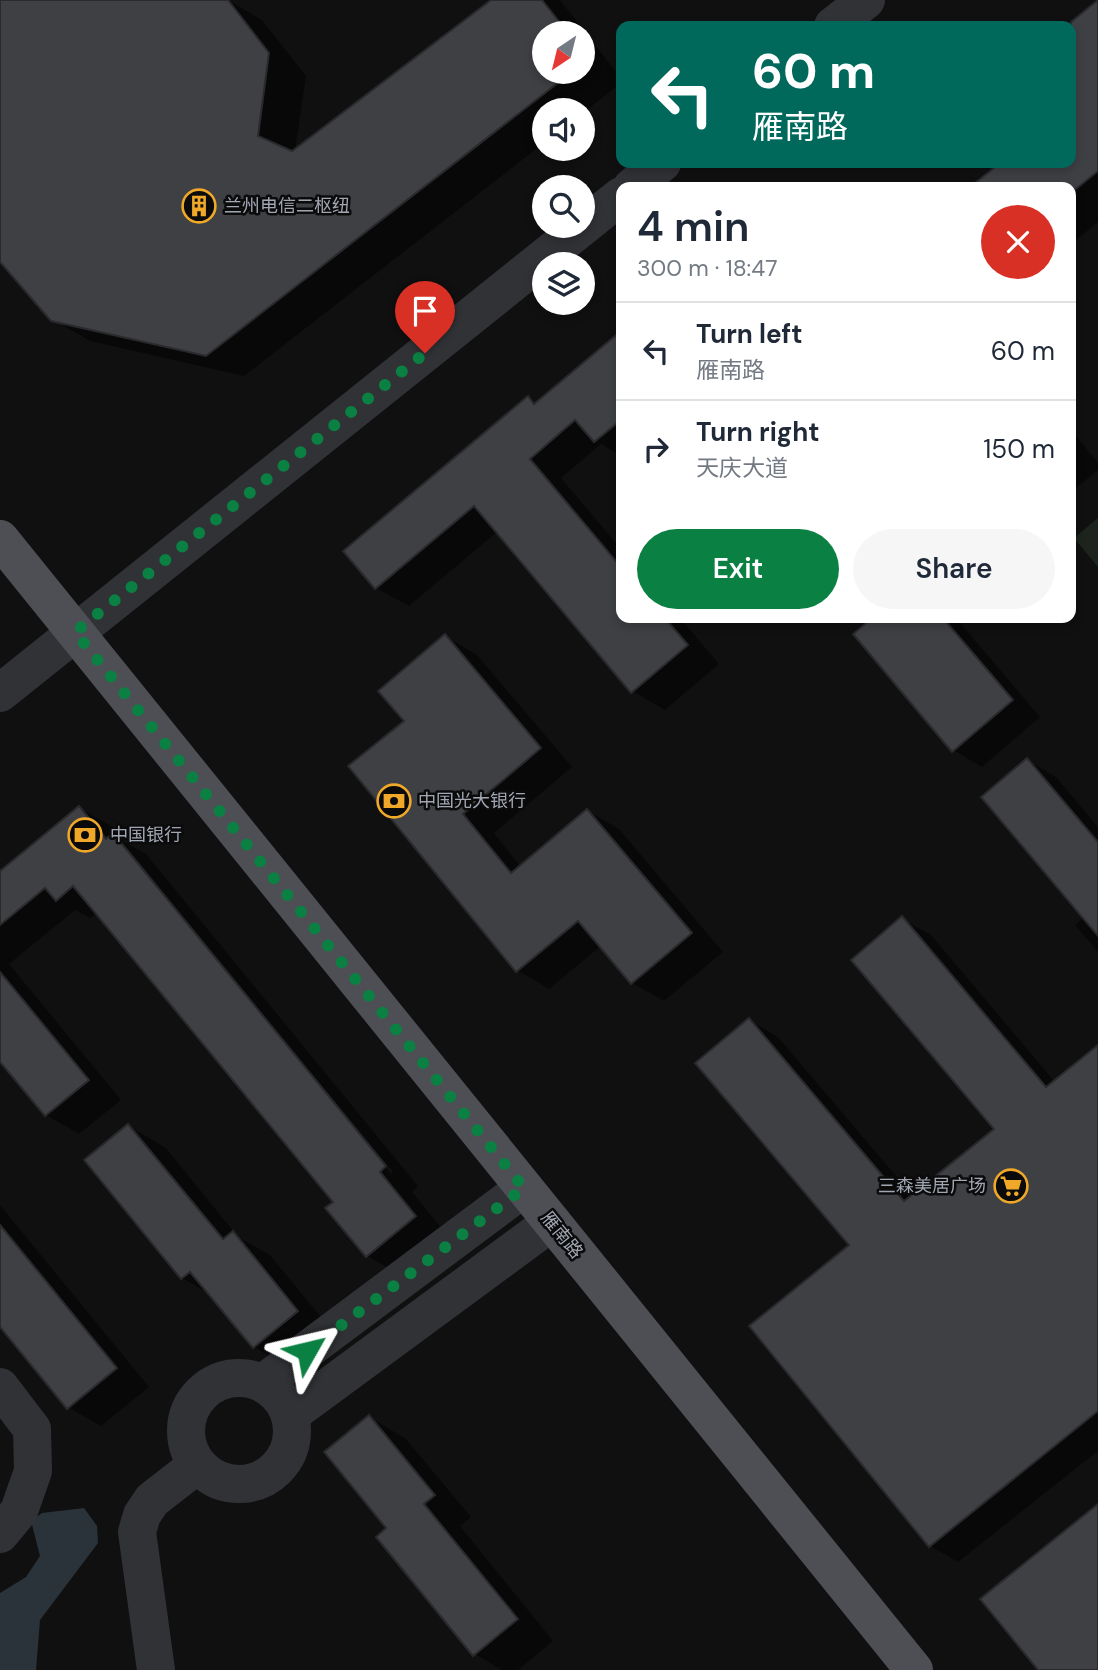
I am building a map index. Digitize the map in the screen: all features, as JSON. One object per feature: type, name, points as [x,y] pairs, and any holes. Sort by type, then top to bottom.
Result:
[{"type":"main road","name":"雁南路","points":[[0,539],[914,1670]]},
{"type":"street","points":[[839,21],[866,0]]},
{"type":"street","points":[[638,182],[656,168]]},
{"type":"street","points":[[0,693],[616,200]]},
{"type":"street","points":[[263,1383],[524,1188]]},
{"type":"street","points":[[290,1415],[552,1222]]},
{"type":"street","points":[[243,1377],[263,1383],[280,1396],[290,1415],[293,1435],[286,1455],[273,1472],[255,1482],[234,1484],[214,1478],[197,1465],[188,1446],[186,1426],[191,1406],[204,1390],[223,1379],[243,1377]]},
{"type":"street","points":[[0,1387],[33,1429],[33,1471],[19,1511],[0,1534]]},
{"type":"street","points":[[156,1670],[137,1532],[142,1515],[152,1500],[197,1465]]},
{"type":"shaded area","points":[[1098,518],[1098,567],[1076,540],[1076,536]]},
{"type":"shaded area","points":[[84,1508],[97,1526],[98,1543],[40,1620],[36,1670],[0,1670],[0,1593],[26,1577],[40,1556],[31,1521],[42,1513]]},
{"type":"building","name":"兰州电信二枢纽","points":[[0,0],[228,0],[269,53],[258,136],[292,151],[491,0],[542,0],[559,21],[532,21],[532,84],[557,84],[538,98],[532,98],[532,103],[206,356],[51,321],[0,262]]},
{"type":"building","points":[[1098,0],[1098,171],[1076,189],[1076,182],[976,182],[994,168],[1076,168],[1076,21],[1072,21]]},
{"type":"building","points":[[616,335],[616,424],[594,442],[575,420],[530,459],[616,561],[616,623],[669,623],[688,645],[631,693],[474,506],[375,589],[343,551],[528,396],[534,404]]},
{"type":"building","points":[[866,623],[947,623],[1013,700],[952,752],[853,634]]},
{"type":"building","points":[[445,634],[541,748],[463,814],[511,873],[587,809],[692,933],[631,984],[578,921],[516,972],[348,766],[404,721],[378,691]]},
{"type":"building","points":[[1027,758],[1098,842],[1098,936],[981,797]]},
{"type":"building","points":[[79,806],[106,839],[113,833],[386,1166],[380,1172],[416,1216],[366,1257],[325,1208],[333,1202],[73,886],[56,901],[45,888],[0,925],[0,871]]},
{"type":"building","name":"三森美居广场","points":[[902,916],[1046,1087],[1098,1045],[1098,1411],[929,1547],[749,1326],[849,1245],[695,1063],[749,1018],[904,1201],[994,1129],[851,960]]},
{"type":"building","points":[[0,972],[89,1080],[45,1116],[0,1062]]},
{"type":"building","points":[[128,1124],[223,1239],[233,1231],[298,1311],[253,1348],[190,1272],[181,1279],[84,1160]]},
{"type":"building","points":[[0,1225],[117,1368],[67,1409],[0,1327]]},
{"type":"building","points":[[369,1415],[435,1495],[424,1504],[518,1619],[473,1656],[376,1537],[386,1528],[324,1452]]},
{"type":"building","points":[[1098,1504],[1098,1670],[1038,1670],[980,1599]]},
{"type":"place","name":"兰州电信二枢纽","points":[[199,206]]},
{"type":"place","name":"中国光大银行","points":[[394,801]]},
{"type":"place","name":"中国银行","points":[[85,835]]},
{"type":"place","name":"三森美居广场","points":[[1011,1186]]},
{"type":"route","points":[[307,1351],[524,1188],[75,632],[425,353]]}]
